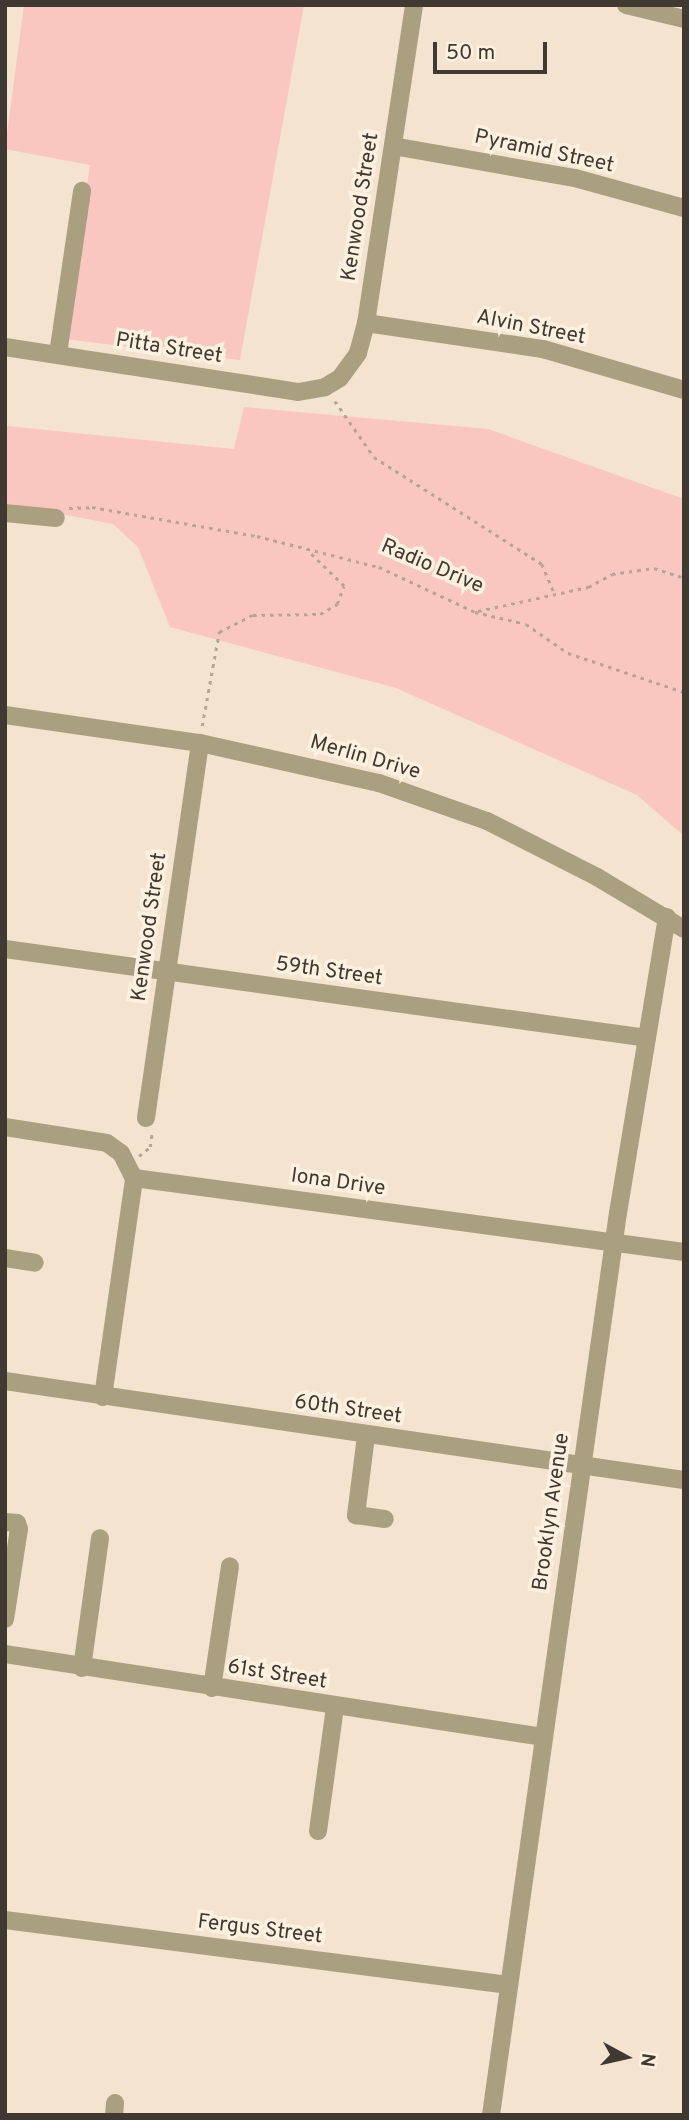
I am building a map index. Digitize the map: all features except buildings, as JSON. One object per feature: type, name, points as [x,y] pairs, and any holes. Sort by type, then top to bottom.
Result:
[{"type":"street","points":[[626,5],[684,19]]},
{"type":"street","name":"Kenwood Street","points":[[325,387],[350,367],[366,323],[413,12]]},
{"type":"street","name":"Pyramid Street","points":[[393,146],[575,178],[684,208]]},
{"type":"street","points":[[58,354],[82,191]]},
{"type":"street","name":"Alvin Street","points":[[366,323],[543,349],[684,390]]},
{"type":"street","name":"Pitta Street","points":[[5,347],[298,392],[325,387]]},
{"type":"street","points":[[5,513],[56,518]]},
{"type":"street","name":"Merlin Drive","points":[[5,715],[200,743],[379,783],[487,821],[667,917],[684,929]]},
{"type":"street","name":"Kenwood Street","points":[[146,1118],[200,743]]},
{"type":"street","name":"Brooklyn Avenue","points":[[491,2115],[582,1465],[667,917]]},
{"type":"street","name":"59th Street","points":[[5,949],[647,1038]]},
{"type":"street","points":[[5,1127],[107,1143],[131,1172],[103,1397]]},
{"type":"street","name":"Iona Drive","points":[[131,1172],[684,1252]]},
{"type":"street","points":[[5,1258],[35,1263]]},
{"type":"street","name":"60th Street","points":[[5,1381],[366,1436],[684,1480]]},
{"type":"street","points":[[366,1436],[356,1515],[385,1519]]},
{"type":"street","points":[[5,1522],[17,1523],[19,1528],[5,1619]]},
{"type":"street","points":[[82,1668],[100,1538]]},
{"type":"street","points":[[212,1688],[230,1566]]},
{"type":"street","name":"61st Street","points":[[5,1654],[543,1737]]},
{"type":"street","points":[[318,1831],[335,1707]]},
{"type":"street","name":"Fergus Street","points":[[5,1920],[509,1985]]},
{"type":"path","points":[[325,387],[374,457],[542,564],[555,594]]},
{"type":"path","name":"Radio Drive","points":[[56,518],[70,507],[109,511],[306,549],[379,567],[475,612],[526,624],[568,653],[684,692]]},
{"type":"path","points":[[200,743],[209,667],[219,632],[253,615],[320,614],[337,604],[344,586],[306,549]]},
{"type":"path","points":[[475,612],[588,587],[612,574],[654,568],[684,578]]},
{"type":"path","points":[[131,1172],[150,1147],[152,1126],[146,1118]]},
{"type":"shaded area","points":[[24,5],[304,5],[240,360],[64,339],[90,165],[5,149]]},
{"type":"shaded area","points":[[244,407],[488,429],[684,499],[684,836],[637,795],[396,688],[170,627],[138,547],[113,524],[5,503],[7,426],[234,449]]}]
